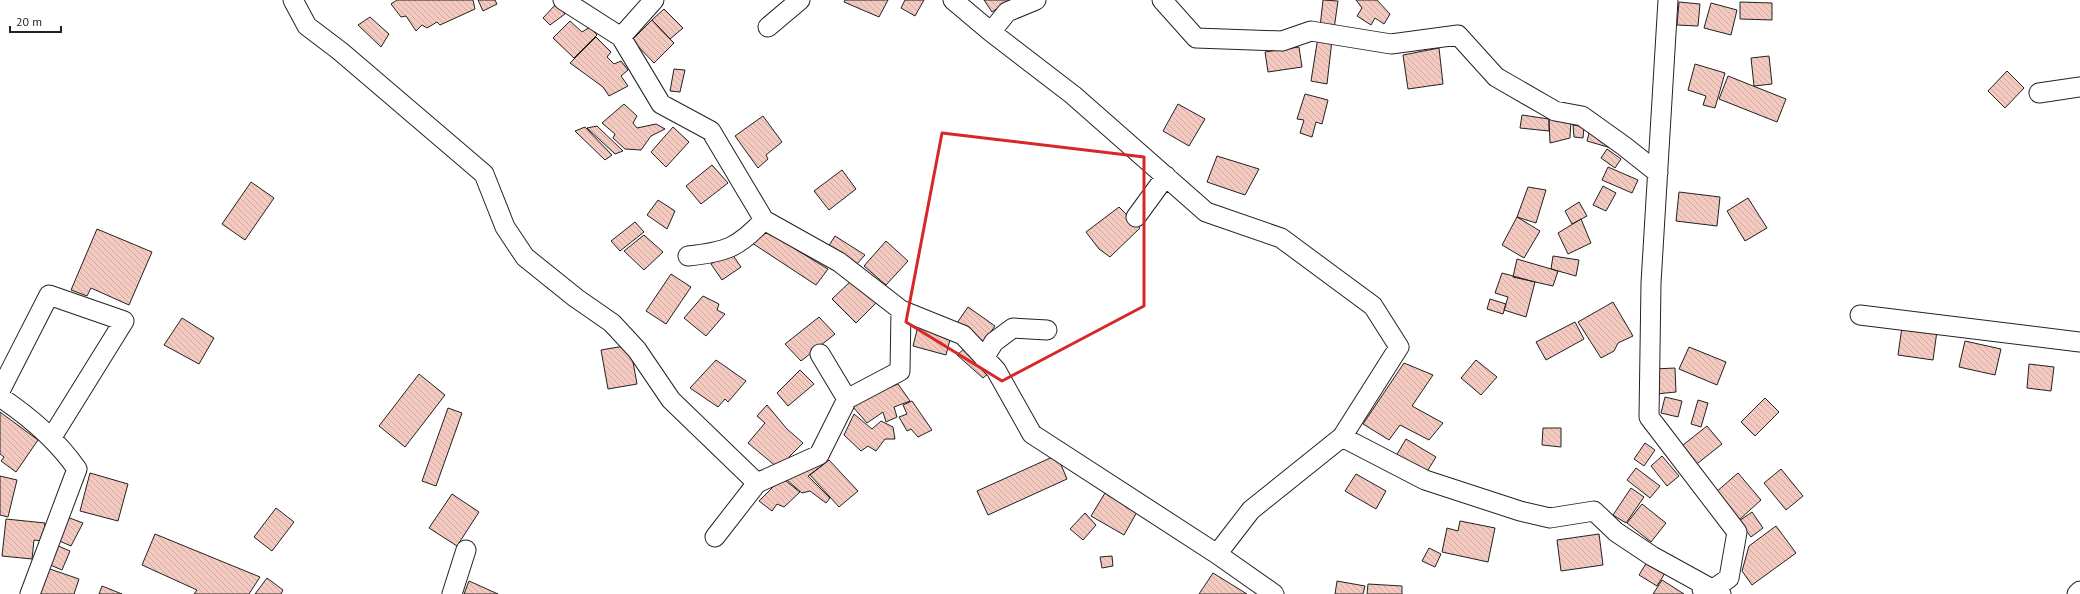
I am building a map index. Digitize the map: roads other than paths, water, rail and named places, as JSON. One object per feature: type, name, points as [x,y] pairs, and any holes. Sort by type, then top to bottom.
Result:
[{"type":"street","points":[[293,0],[307,26],[340,51],[484,174],[505,227],[525,257],[576,298],[612,324],[637,350],[671,400],[757,483]]},
{"type":"street","points":[[563,0],[621,37],[661,104],[711,131],[764,220],[840,262],[901,310],[963,335],[996,370],[1032,434],[1217,554],[1274,594]]},
{"type":"street","points":[[621,37],[654,0]]},
{"type":"street","points":[[768,27],[800,0]]},
{"type":"street","points":[[953,0],[990,32],[1073,95],[1206,212],[1281,238],[1373,306],[1399,347],[1342,437],[1250,510],[1217,554]]},
{"type":"street","points":[[990,32],[1007,12],[1036,0]]},
{"type":"street","points":[[1162,0],[1196,38],[1282,41],[1311,31],[1391,44],[1458,35],[1496,77],[1555,111],[1582,116],[1658,173]]},
{"type":"street","points":[[1342,437],[1425,480],[1520,511],[1550,518],[1594,511],[1616,532],[1710,593],[1729,578],[1737,532],[1649,417],[1651,283],[1668,0]]},
{"type":"street","points":[[2040,93],[2080,87]]},
{"type":"street","points":[[1136,217],[1166,176]]},
{"type":"street","points":[[688,256],[710,254],[733,248],[764,220]]},
{"type":"street","points":[[0,391],[49,295],[124,321],[52,437]]},
{"type":"street","points":[[715,537],[720,528],[757,483],[819,455],[847,399],[900,371],[901,310]]},
{"type":"street","points":[[1860,315],[2080,342]]},
{"type":"street","points":[[984,358],[994,342],[1013,328],[1048,330]]},
{"type":"street","points":[[820,354],[847,399]]},
{"type":"street","points":[[0,397],[19,410],[52,437],[77,469],[30,594]]},
{"type":"street","points":[[452,594],[466,550]]},
{"type":"street","points":[[2077,594],[2080,591]]}]
